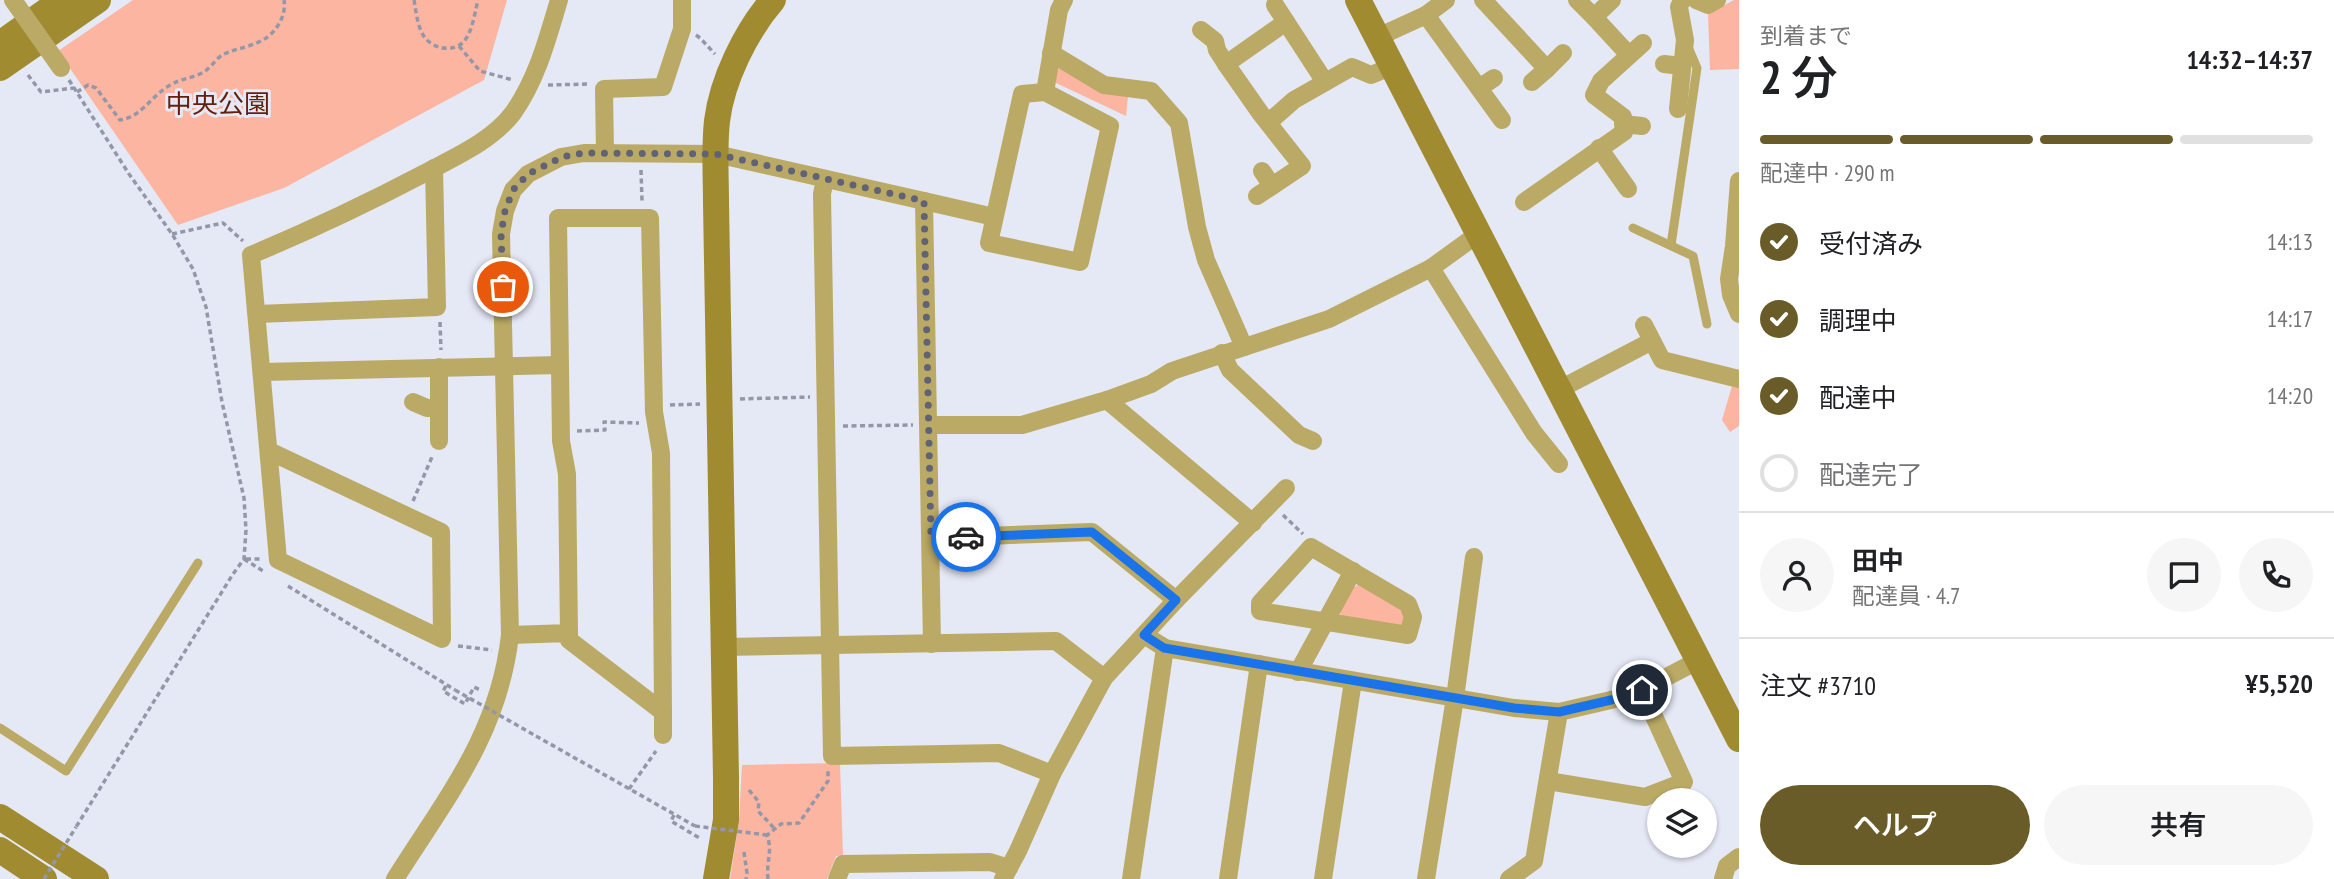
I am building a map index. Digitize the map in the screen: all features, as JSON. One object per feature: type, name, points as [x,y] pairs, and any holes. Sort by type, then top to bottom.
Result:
[{"type":"street","points":[[13,0],[61,68]]},
{"type":"street","points":[[0,44],[62,0]]},
{"type":"street","points":[[12,69],[98,0]]},
{"type":"street","points":[[269,451],[441,532],[442,639],[278,560],[251,255],[354,210],[486,138],[511,116],[531,84],[544,53],[559,0]]},
{"type":"street","points":[[605,153],[604,89],[663,87],[682,29],[682,0]]},
{"type":"street","points":[[716,879],[726,820],[716,154],[718,119],[728,79],[743,46],[773,0]]},
{"type":"street","points":[[1045,92],[1059,10],[1064,0]]},
{"type":"street","points":[[1358,0],[1739,739]]},
{"type":"street","points":[[1378,37],[1426,15],[1446,0]]},
{"type":"street","points":[[1483,0],[1547,69]]},
{"type":"street","points":[[1577,0],[1629,55]]},
{"type":"street","points":[[1594,17],[1612,0]]},
{"type":"street","points":[[1678,109],[1673,65],[1685,40],[1679,7],[1682,0]]},
{"type":"street","points":[[1696,0],[1708,5],[1717,0]]},
{"type":"street","points":[[1275,5],[1325,82]]},
{"type":"street","points":[[1426,15],[1486,83],[1502,120]]},
{"type":"street","points":[[1226,64],[1286,22]]},
{"type":"street","points":[[1201,30],[1215,41],[1226,64],[1307,173],[1272,186],[1256,196]]},
{"type":"street","points":[[1524,202],[1547,198],[1600,148],[1623,132],[1623,117],[1594,95],[1601,81],[1643,43]]},
{"type":"street","points":[[1051,53],[1104,85],[1151,91],[1179,123],[1197,227],[1206,260],[1244,347]]},
{"type":"street","points":[[1532,82],[1563,54]]},
{"type":"street","points":[[1269,122],[1294,100],[1352,67],[1371,75],[1393,66]]},
{"type":"street","points":[[1045,92],[1110,126],[1080,262],[989,243],[1022,93],[1045,92]]},
{"type":"street","points":[[1623,124],[1642,126]]},
{"type":"street","points":[[1600,148],[1628,189]]},
{"type":"street","points":[[395,879],[474,754],[488,726],[506,667],[510,635],[501,234],[505,211],[513,190],[528,174],[562,157],[605,153],[716,154],[994,217]]},
{"type":"street","points":[[257,314],[437,307],[434,168]]},
{"type":"street","points":[[1262,171],[1272,186]]},
{"type":"street","points":[[825,179],[822,194],[832,756],[999,753],[1052,774]]},
{"type":"street","points":[[1739,181],[1729,279],[1736,293],[1739,314]]},
{"type":"street","points":[[924,201],[932,644]]},
{"type":"street","points":[[663,712],[569,640],[567,474],[561,432],[559,365],[558,218],[650,218],[655,423],[661,453],[663,712],[663,735]]},
{"type":"street","points":[[929,425],[1022,425],[1107,400],[1152,384],[1172,371],[1329,319],[1431,268],[1478,234]]},
{"type":"street","points":[[1431,268],[1472,349],[1528,438],[1559,464]]},
{"type":"street","points":[[1560,389],[1648,333],[1662,360],[1739,379]]},
{"type":"street","points":[[1222,353],[1230,370],[1299,435],[1313,441]]},
{"type":"street","points":[[262,372],[559,365]]},
{"type":"street","points":[[439,367],[439,441]]},
{"type":"street","points":[[1107,400],[1253,523]]},
{"type":"street","points":[[413,402],[427,408],[437,408]]},
{"type":"street","points":[[1275,438],[1288,425]]},
{"type":"street","points":[[837,879],[843,864],[932,871],[990,862],[1006,874],[1052,774],[1104,678],[1286,488]]},
{"type":"street","points":[[931,538],[1092,532],[1176,600]]},
{"type":"street","points":[[1311,547],[1408,604],[1413,617],[1408,635],[1260,611],[1260,603],[1311,547]]},
{"type":"street","points":[[1426,879],[1474,557]]},
{"type":"street","points":[[1298,672],[1353,571]]},
{"type":"street","points":[[510,635],[569,633]]},
{"type":"street","points":[[1144,635],[1164,648],[1514,708],[1559,712],[1642,690],[1699,660]]},
{"type":"street","points":[[724,647],[1056,642],[1104,678]]},
{"type":"street","points":[[1131,879],[1164,648]]},
{"type":"street","points":[[1227,879],[1259,664]]},
{"type":"street","points":[[1323,879],[1353,681]]},
{"type":"street","points":[[1548,781],[1645,797],[1684,782],[1642,690]]},
{"type":"street","points":[[1508,879],[1534,861],[1559,712]]},
{"type":"street","points":[[0,817],[96,879]]},
{"type":"street","points":[[0,850],[44,879]]},
{"type":"street","points":[[1719,873],[1739,857]]},
{"type":"lane","points":[[1671,245],[1697,68],[1685,40]]},
{"type":"lane","points":[[1633,228],[1693,256],[1707,324]]},
{"type":"lane","points":[[0,728],[66,771],[198,563]]},
{"type":"path","points":[[12,69],[41,92],[76,90],[88,85],[96,88],[120,121],[130,119],[156,94],[179,79],[203,73],[221,56],[249,47],[269,36],[280,23],[284,0]]},
{"type":"path","points":[[414,0],[425,39],[442,48],[459,46],[467,38],[478,0]]},
{"type":"path","points":[[701,38],[708,47]]},
{"type":"path","points":[[459,46],[480,71],[502,77]]},
{"type":"path","points":[[44,879],[244,559],[246,530],[244,498],[222,402],[206,307],[193,269],[61,68]]},
{"type":"path","points":[[531,84],[596,84],[604,89]]},
{"type":"path","points":[[641,177],[642,185]]},
{"type":"path","points":[[172,234],[223,223],[241,239]]},
{"type":"path","points":[[732,399],[826,397]]},
{"type":"path","points":[[561,432],[604,430],[604,422],[655,423]]},
{"type":"path","points":[[826,426],[929,425]]},
{"type":"path","points":[[406,516],[428,470]]},
{"type":"path","points":[[1272,503],[1308,539],[1311,547]]},
{"type":"path","points":[[244,559],[267,573]]},
{"type":"path","points":[[278,580],[455,690],[695,827],[767,835],[780,824],[799,823],[823,790]]},
{"type":"path","points":[[470,648],[494,650]]},
{"type":"path","points":[[447,685],[443,691],[465,704],[474,687],[485,693]]},
{"type":"path","points":[[629,789],[656,753]]},
{"type":"path","points":[[742,790],[749,790],[759,802],[758,811],[775,829]]},
{"type":"path","points":[[674,815],[671,821],[709,844]]},
{"type":"path","points":[[767,835],[772,849],[766,864],[768,879]]},
{"type":"green space","name":"中央公園","points":[[133,0],[507,0],[484,80],[284,188],[178,225],[58,51]]},
{"type":"green space","points":[[1739,0],[1739,69],[1710,70],[1708,14]]},
{"type":"green space","points":[[1062,66],[1128,96],[1126,116],[1056,83],[1054,70]]},
{"type":"green space","points":[[1732,386],[1739,387],[1739,426],[1730,432],[1722,420]]},
{"type":"green space","points":[[1361,583],[1402,607],[1406,616],[1398,629],[1341,619],[1345,598]]},
{"type":"green space","points":[[840,763],[843,856],[836,856],[827,879],[730,879],[739,821],[742,765]]},
{"type":"way so far","points":[[503,287],[501,234],[505,211],[513,190],[528,174],[562,157],[584,153],[716,154],[924,201],[931,538],[966,537]]},
{"type":"route","points":[[966,537],[1092,532],[1176,600],[1144,635],[1164,648],[1514,708],[1559,712],[1642,690]]}]
